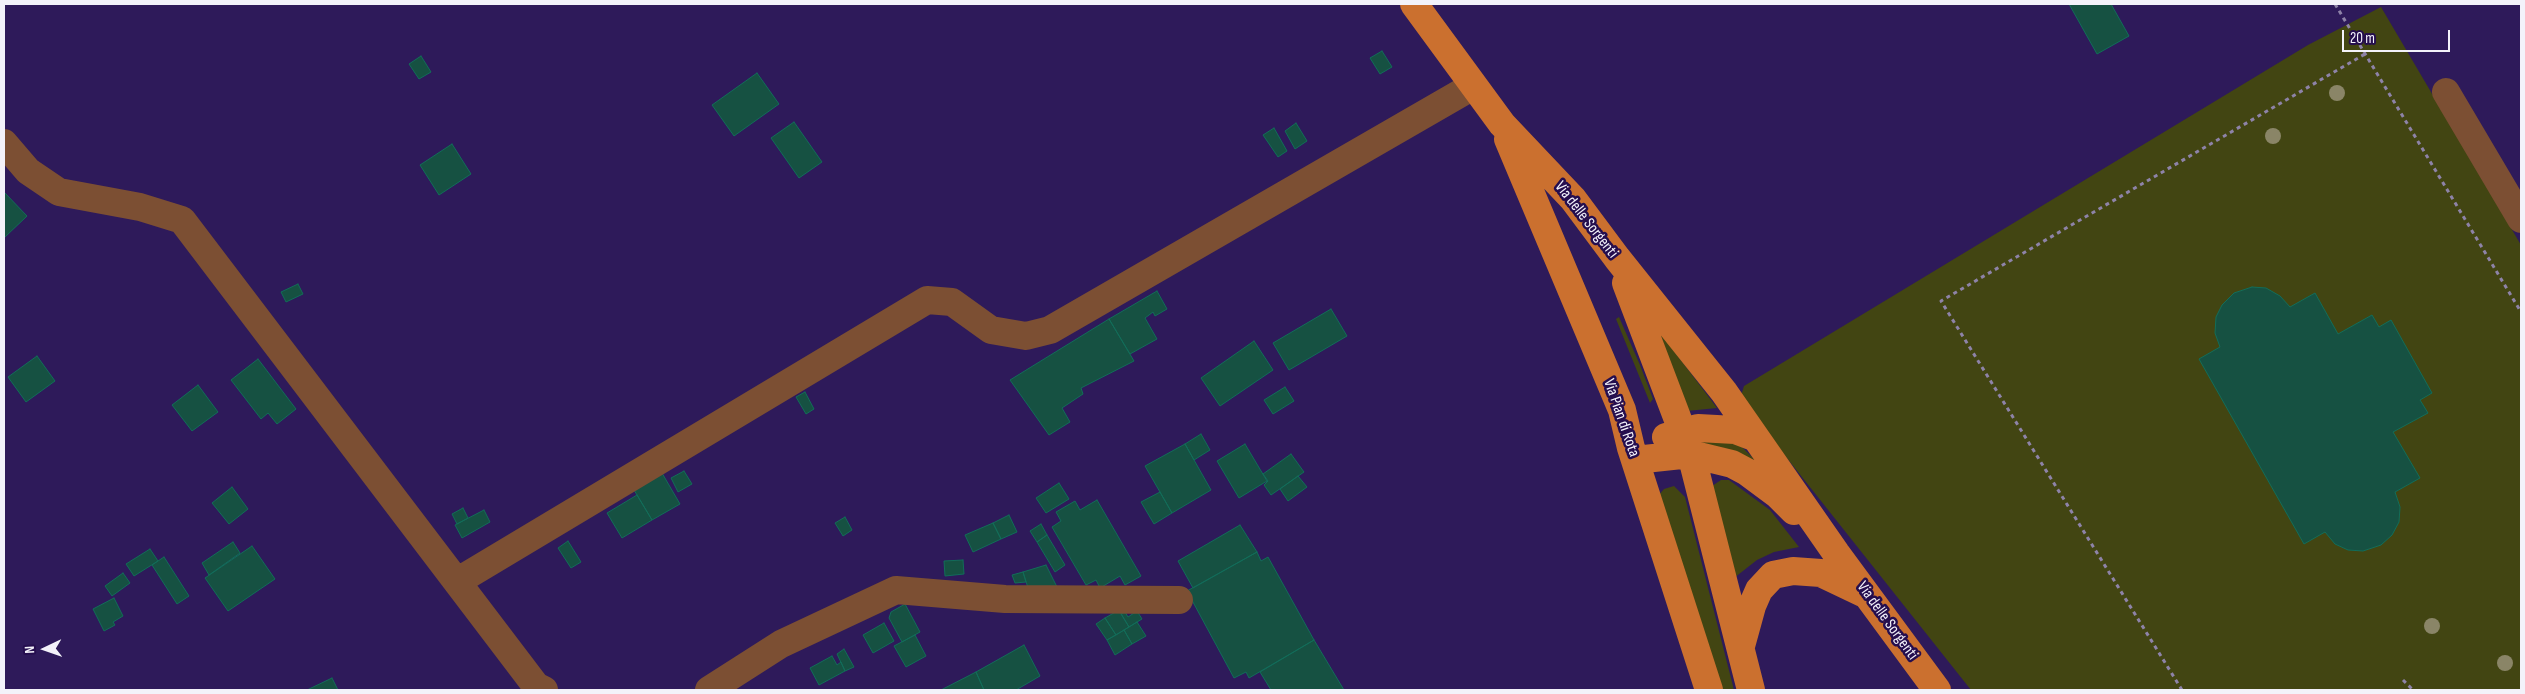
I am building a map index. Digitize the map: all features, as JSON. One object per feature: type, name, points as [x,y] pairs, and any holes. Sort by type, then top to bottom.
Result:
[{"type":"main road","name":"Via delle Sorgenti","points":[[1414,4],[1502,124],[1573,199],[1617,258],[1724,392],[1836,553],[1870,596],[1937,690]]},
{"type":"main road","name":"Via Pian di Rota","points":[[1502,124],[1622,410],[1635,460],[1709,690]]},
{"type":"main road","points":[[1617,258],[1687,442],[1751,690]]},
{"type":"main road","points":[[1687,442],[1698,428],[1736,430],[1756,438]]},
{"type":"main road","points":[[1635,460],[1668,435],[1687,442]]},
{"type":"main road","name":"Via delle Sorgenti","points":[[1687,442],[1747,472],[1778,495],[1836,553]]},
{"type":"main road","points":[[1741,647],[1752,606],[1759,590],[1773,575],[1793,570],[1821,573],[1870,596]]},
{"type":"lane","points":[[458,581],[927,300],[952,302],[990,330],[1026,336],[1050,330],[1473,86]]},
{"type":"lane","points":[[2446,92],[2521,219]]},
{"type":"lane","points":[[4,143],[28,171],[59,192],[140,207],[182,220],[536,686],[544,690]]},
{"type":"lane","points":[[709,690],[781,644],[896,590],[1005,599],[1179,600]]},
{"type":"path","points":[[2335,4],[2521,312]]},
{"type":"path","points":[[2182,690],[1941,300],[2365,54]]},
{"type":"path","points":[[2403,680],[2413,690]]},
{"type":"green space","points":[[2381,7],[2521,245],[2521,690],[1971,690],[1740,399],[1744,386],[2308,45]]},
{"type":"green space","points":[[1619,317],[1653,399],[1650,403],[1616,319]]},
{"type":"green space","points":[[1659,331],[1717,408],[1687,411]]},
{"type":"green space","points":[[1698,437],[1739,444],[1759,464],[1700,442]]},
{"type":"green space","points":[[1721,480],[1729,480],[1770,510],[1799,547],[1774,552],[1757,560],[1734,578],[1709,488]]},
{"type":"green space","points":[[1674,486],[1685,497],[1734,690],[1718,690],[1657,497],[1664,489]]},
{"type":"building","points":[[2069,4],[2111,4],[2129,36],[2097,54]]},
{"type":"building","points":[[1382,51],[1392,67],[1380,74],[1370,58]]},
{"type":"building","points":[[421,56],[431,72],[419,79],[409,64]]},
{"type":"building","points":[[757,73],[779,104],[734,136],[712,105]]},
{"type":"building","points":[[794,122],[822,162],[799,178],[771,138]]},
{"type":"building","points":[[1296,123],[1307,141],[1295,149],[1285,131]]},
{"type":"building","points":[[1274,128],[1287,151],[1278,157],[1263,135]]},
{"type":"building","points":[[452,144],[471,174],[439,195],[420,165]]},
{"type":"building","points":[[4,192],[27,216],[5,237],[4,235]]},
{"type":"building","points":[[298,284],[303,294],[286,302],[281,292]]},
{"type":"building","points":[[2252,287],[2266,288],[2280,296],[2290,307],[2315,293],[2338,334],[2372,315],[2379,327],[2391,320],[2432,393],[2420,400],[2428,413],[2393,432],[2420,478],[2395,492],[2400,507],[2399,522],[2392,535],[2381,545],[2363,551],[2348,550],[2335,544],[2325,532],[2304,544],[2199,359],[2220,347],[2215,333],[2216,317],[2222,305],[2234,293]]},
{"type":"building","points":[[1157,291],[1167,309],[1155,316],[1153,312],[1145,318],[1157,339],[1130,354],[1109,319]]},
{"type":"building","points":[[1331,309],[1347,336],[1289,370],[1273,343]]},
{"type":"building","points":[[1109,319],[1134,361],[1081,388],[1083,394],[1062,408],[1070,422],[1049,435],[1010,380]]},
{"type":"building","points":[[1254,341],[1273,370],[1220,406],[1201,378]]},
{"type":"building","points":[[37,356],[55,381],[26,402],[8,377]]},
{"type":"building","points":[[258,359],[296,409],[277,424],[268,413],[261,419],[231,380]]},
{"type":"building","points":[[198,385],[218,412],[192,431],[172,405]]},
{"type":"building","points":[[1285,387],[1294,401],[1273,414],[1264,400]]},
{"type":"building","points":[[805,392],[814,409],[806,414],[796,397]]},
{"type":"building","points":[[1201,434],[1210,450],[1194,460],[1185,444]]},
{"type":"building","points":[[1185,444],[1211,490],[1172,513],[1145,466]]},
{"type":"building","points":[[1245,444],[1267,481],[1239,498],[1217,461]]},
{"type":"building","points":[[1291,454],[1304,472],[1271,495],[1264,485],[1268,481],[1263,474]]},
{"type":"building","points":[[684,471],[692,484],[678,492],[671,478]]},
{"type":"building","points":[[662,473],[680,504],[652,520],[634,490]]},
{"type":"building","points":[[1298,476],[1307,487],[1288,501],[1280,489]]},
{"type":"building","points":[[1059,483],[1069,499],[1046,513],[1036,498]]},
{"type":"building","points":[[232,487],[248,509],[229,524],[212,503]]},
{"type":"building","points":[[1160,492],[1172,513],[1154,524],[1141,502]]},
{"type":"building","points":[[637,495],[652,520],[622,538],[607,513]]},
{"type":"building","points":[[1097,500],[1141,576],[1125,585],[1120,576],[1100,588],[1096,580],[1086,585],[1052,527],[1061,521],[1056,512],[1075,501],[1080,510]]},
{"type":"building","points":[[463,508],[468,518],[457,524],[452,514]]},
{"type":"building","points":[[484,510],[490,522],[462,538],[455,525]]},
{"type":"building","points":[[1009,515],[1017,532],[1001,539],[993,523]]},
{"type":"building","points":[[845,517],[852,530],[843,536],[835,523]]},
{"type":"building","points":[[993,523],[1001,539],[973,552],[965,535]]},
{"type":"building","points":[[1041,524],[1047,535],[1037,542],[1030,531]]},
{"type":"building","points":[[1240,525],[1257,552],[1193,588],[1178,561]]},
{"type":"building","points":[[1047,535],[1065,565],[1055,572],[1037,542]]},
{"type":"building","points":[[568,541],[581,562],[571,568],[558,548]]},
{"type":"building","points":[[233,542],[240,553],[209,575],[202,563]]},
{"type":"building","points":[[252,546],[275,579],[228,611],[205,578]]},
{"type":"building","points":[[150,549],[158,561],[134,576],[126,564]]},
{"type":"building","points":[[1257,552],[1261,561],[1268,557],[1314,640],[1249,678],[1246,672],[1234,678],[1187,591]]},
{"type":"building","points":[[164,557],[189,596],[177,604],[152,565]]},
{"type":"building","points":[[963,560],[964,574],[945,576],[944,561]]},
{"type":"building","points":[[1046,565],[1059,591],[1029,591],[1023,572]]},
{"type":"building","points":[[1023,572],[1026,582],[1015,583],[1012,575]]},
{"type":"building","points":[[123,573],[130,583],[112,596],[105,586]]},
{"type":"building","points":[[114,598],[123,616],[113,622],[115,625],[104,631],[93,609]]},
{"type":"building","points":[[905,604],[920,632],[902,642],[889,618],[891,612]]},
{"type":"building","points":[[1119,610],[1129,627],[1116,635],[1105,618]]},
{"type":"building","points":[[1137,611],[1142,619],[1129,627],[1121,614],[1125,612],[1128,617]]},
{"type":"building","points":[[1105,618],[1116,635],[1107,640],[1096,624]]},
{"type":"building","points":[[1137,622],[1146,636],[1132,644],[1124,630]]},
{"type":"building","points":[[884,623],[894,641],[873,653],[863,635]]},
{"type":"building","points":[[1124,630],[1132,644],[1115,655],[1107,640]]},
{"type":"building","points":[[915,635],[926,656],[906,667],[894,646]]},
{"type":"building","points":[[1314,640],[1344,690],[1271,690],[1260,672]]},
{"type":"building","points":[[1024,645],[1040,676],[1016,690],[984,690],[976,672]]},
{"type":"building","points":[[844,649],[854,667],[845,671],[837,654]]},
{"type":"building","points":[[832,656],[837,665],[841,662],[845,671],[819,685],[810,668]]},
{"type":"building","points":[[976,672],[984,690],[941,690]]},
{"type":"building","points":[[332,678],[338,690],[307,690]]}]
